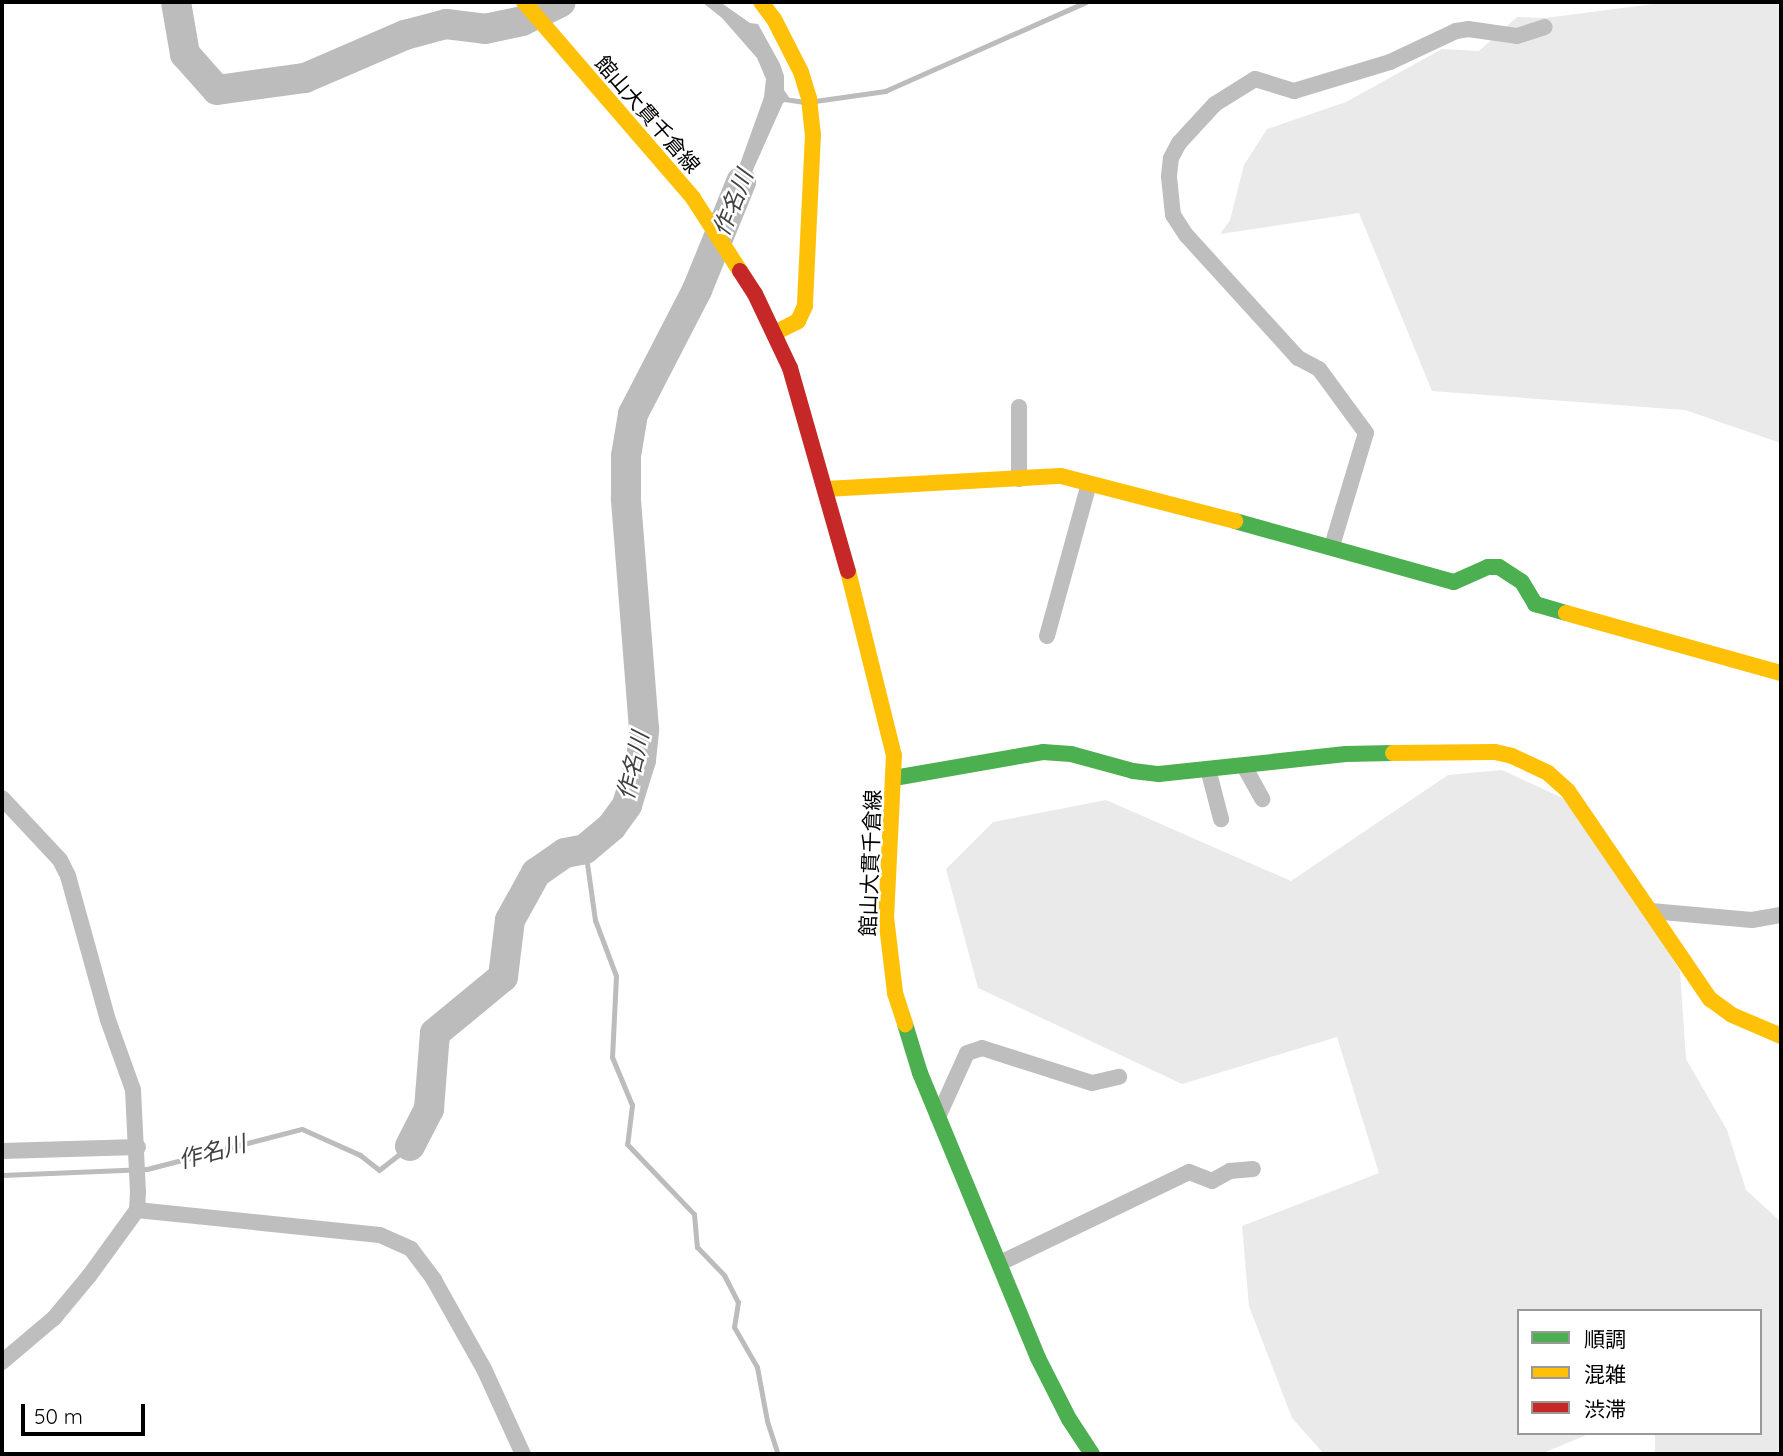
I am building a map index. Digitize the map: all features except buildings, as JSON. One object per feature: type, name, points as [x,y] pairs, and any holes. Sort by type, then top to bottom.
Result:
[{"type":"street","name":"館山大貫千倉線","points":[[524,2],[701,211],[731,255],[774,333],[799,393],[876,676],[894,755],[887,884],[888,943],[895,993],[938,1117],[1052,1388],[1093,1454]]},
{"type":"street","points":[[761,2],[789,47],[809,102],[813,134],[805,306],[798,321],[774,333]]},
{"type":"street","points":[[1332,547],[1366,433],[1319,369],[1298,358],[1186,235],[1172,215],[1168,176],[1171,158],[1179,143],[1215,104],[1255,79],[1294,91],[1390,62],[1456,31],[1468,29],[1517,36],[1545,27]]},
{"type":"street","points":[[1019,407],[1019,479]]},
{"type":"street","points":[[826,489],[1061,477],[1332,547],[1454,582],[1488,567],[1499,567],[1522,582],[1535,604],[1781,673]]},
{"type":"street","points":[[1047,636],[1089,484]]},
{"type":"street","points":[[894,778],[1043,752],[1071,754],[1133,771],[1159,774],[1346,754],[1495,752],[1513,756],[1548,773],[1568,791],[1710,999],[1732,1015],[1781,1036]]},
{"type":"street","points":[[1244,766],[1262,799]]},
{"type":"street","points":[[1208,769],[1221,819]]},
{"type":"street","points":[[2,798],[60,860],[68,876],[108,1020],[133,1090],[138,1154],[137,1210],[54,1318],[2,1362]]},
{"type":"street","points":[[1651,911],[1752,920],[1781,915]]},
{"type":"street","points":[[938,1117],[967,1053],[982,1048],[1092,1083],[1119,1077]]},
{"type":"street","points":[[2,1152],[138,1154]]},
{"type":"street","points":[[1000,1263],[1189,1172],[1212,1181],[1230,1171],[1253,1169]]},
{"type":"street","points":[[137,1210],[380,1235],[411,1249],[433,1280],[484,1369],[523,1454]]},
{"type":"shaded area","points":[[1669,2],[1781,2],[1781,443],[1685,410],[1432,391],[1359,213],[1220,234],[1230,220],[1244,165],[1267,129],[1346,102],[1442,49],[1479,51],[1517,17],[1545,18]]},
{"type":"shaded area","points":[[1502,770],[1578,805],[1680,971],[1686,1059],[1727,1130],[1746,1190],[1781,1222],[1781,1454],[1655,1454],[1655,1435],[1762,1435],[1762,1309],[1517,1309],[1517,1435],[1586,1435],[1541,1454],[1324,1454],[1292,1418],[1249,1306],[1242,1226],[1379,1173],[1337,1037],[1182,1084],[978,988],[946,869],[993,822],[1106,800],[1291,881],[1448,775]]},
{"type":"water","points":[[702,2],[720,2],[750,23],[758,24],[780,64],[784,76],[784,90],[790,99],[783,103],[744,190],[746,200],[733,228],[717,205],[727,182],[740,164],[764,97],[766,79],[757,58],[722,18]]},
{"type":"waterway","name":"作名川","points":[[176,2],[185,54],[217,90],[305,78],[405,35],[446,24],[485,29],[522,21],[561,2]]},
{"type":"waterway","points":[[815,101],[885,91],[1086,2]]},
{"type":"waterway","points":[[784,99],[805,102]]},
{"type":"waterway","name":"作名川","points":[[410,1146],[429,1109],[435,1033],[503,977],[510,920],[536,873],[565,853],[585,849],[612,826],[627,805],[641,760],[644,729],[626,498],[626,456],[633,414],[697,290],[741,182]]},
{"type":"waterway","points":[[585,849],[595,920],[616,976],[612,1057],[632,1105],[627,1144],[694,1214],[697,1247],[724,1275],[738,1302],[734,1327],[757,1367],[767,1421],[778,1454]]},
{"type":"waterway","name":"作名川","points":[[2,1175],[147,1169],[302,1129],[360,1155],[379,1170],[410,1146]]},
{"type":"traffic: fast","points":[[1235,521],[1454,582],[1488,567],[1499,567],[1522,582],[1535,604],[1566,613]]},
{"type":"traffic: fast","points":[[894,778],[1043,752],[1071,754],[1133,771],[1159,774],[1346,754],[1393,753]]},
{"type":"traffic: fast","points":[[905,1024],[920,1073],[1038,1358],[1069,1419],[1092,1454]]},
{"type":"traffic: slow","points":[[524,2],[693,198],[740,271]]},
{"type":"traffic: slow","points":[[761,2],[774,19],[801,72],[809,98],[813,134],[805,306],[798,321],[774,333]]},
{"type":"traffic: slow","points":[[826,489],[1061,476],[1235,521]]},
{"type":"traffic: slow","points":[[848,571],[894,755],[886,917],[895,993],[905,1024]]},
{"type":"traffic: slow","points":[[1566,613],[1781,673]]},
{"type":"traffic: slow","points":[[1393,753],[1495,752],[1512,756],[1548,773],[1568,791],[1710,999],[1732,1015],[1781,1036]]},
{"type":"traffic: jam","points":[[740,271],[755,294],[790,368],[848,571]]}]
